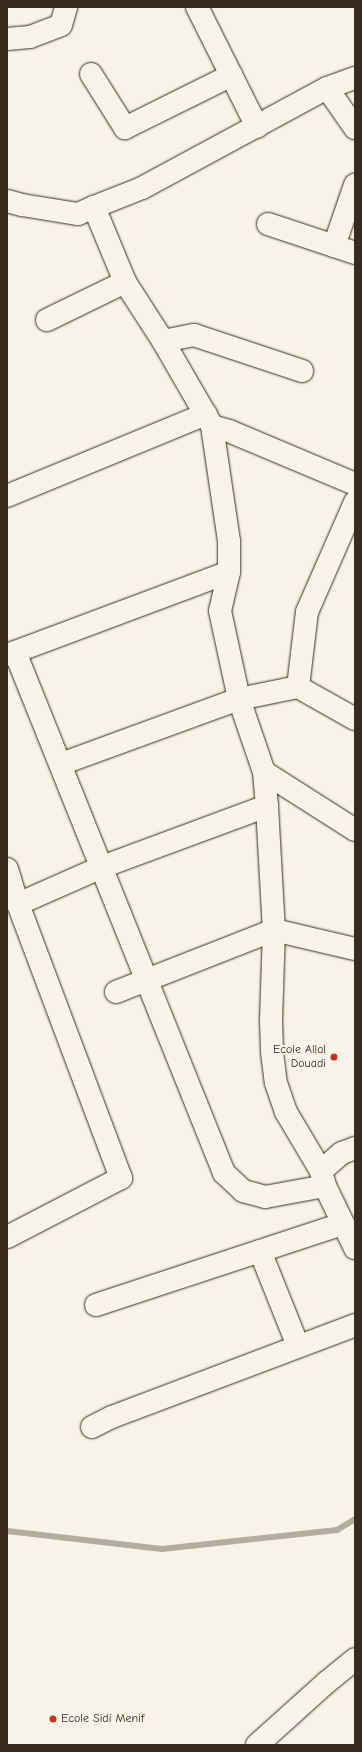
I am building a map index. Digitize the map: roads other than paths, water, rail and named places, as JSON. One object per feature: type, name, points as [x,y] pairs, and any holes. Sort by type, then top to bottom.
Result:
[{"type":"street","points":[[7,39],[30,37],[61,25],[66,7]]},
{"type":"street","points":[[197,7],[257,128]]},
{"type":"street","points":[[91,74],[125,128],[232,75]]},
{"type":"street","points":[[7,201],[22,205],[78,214],[142,188],[257,128],[327,88],[355,78]]},
{"type":"street","points":[[327,88],[355,128]]},
{"type":"street","points":[[334,246],[355,185]]},
{"type":"street","points":[[94,207],[125,282],[163,341],[209,420],[229,541],[229,572],[220,611],[239,699],[264,772],[274,930],[271,1021],[272,1052],[276,1083],[286,1112],[323,1178],[355,1248]]},
{"type":"street","points":[[268,224],[355,253]]},
{"type":"street","points":[[47,320],[125,282]]},
{"type":"street","points":[[163,341],[194,335],[302,370]]},
{"type":"street","points":[[7,496],[209,420],[229,431],[355,484]]},
{"type":"street","points":[[298,687],[307,612],[355,502]]},
{"type":"street","points":[[229,572],[11,654],[61,764],[224,1173],[243,1191],[265,1197],[323,1178],[342,1153],[355,1148]]},
{"type":"street","points":[[61,764],[239,699],[298,687],[355,719]]},
{"type":"street","points":[[264,772],[355,830]]},
{"type":"street","points":[[18,904],[102,867],[267,806]]},
{"type":"street","points":[[7,869],[18,904],[122,1178],[7,1237]]},
{"type":"street","points":[[116,992],[274,930],[355,949]]},
{"type":"street","points":[[96,1305],[343,1224]]},
{"type":"street","points":[[260,1251],[298,1346]]},
{"type":"street","points":[[92,1427],[112,1417],[355,1325]]},
{"type":"street","points":[[257,1745],[355,1659]]},
{"type":"waterway","points":[[7,1531],[162,1549],[337,1530],[355,1519]]},
{"type":"place","name":"Ecole Allal Douadi","points":[[334,1057]]},
{"type":"place","name":"Ecole Sidi Menif","points":[[53,1719]]}]
